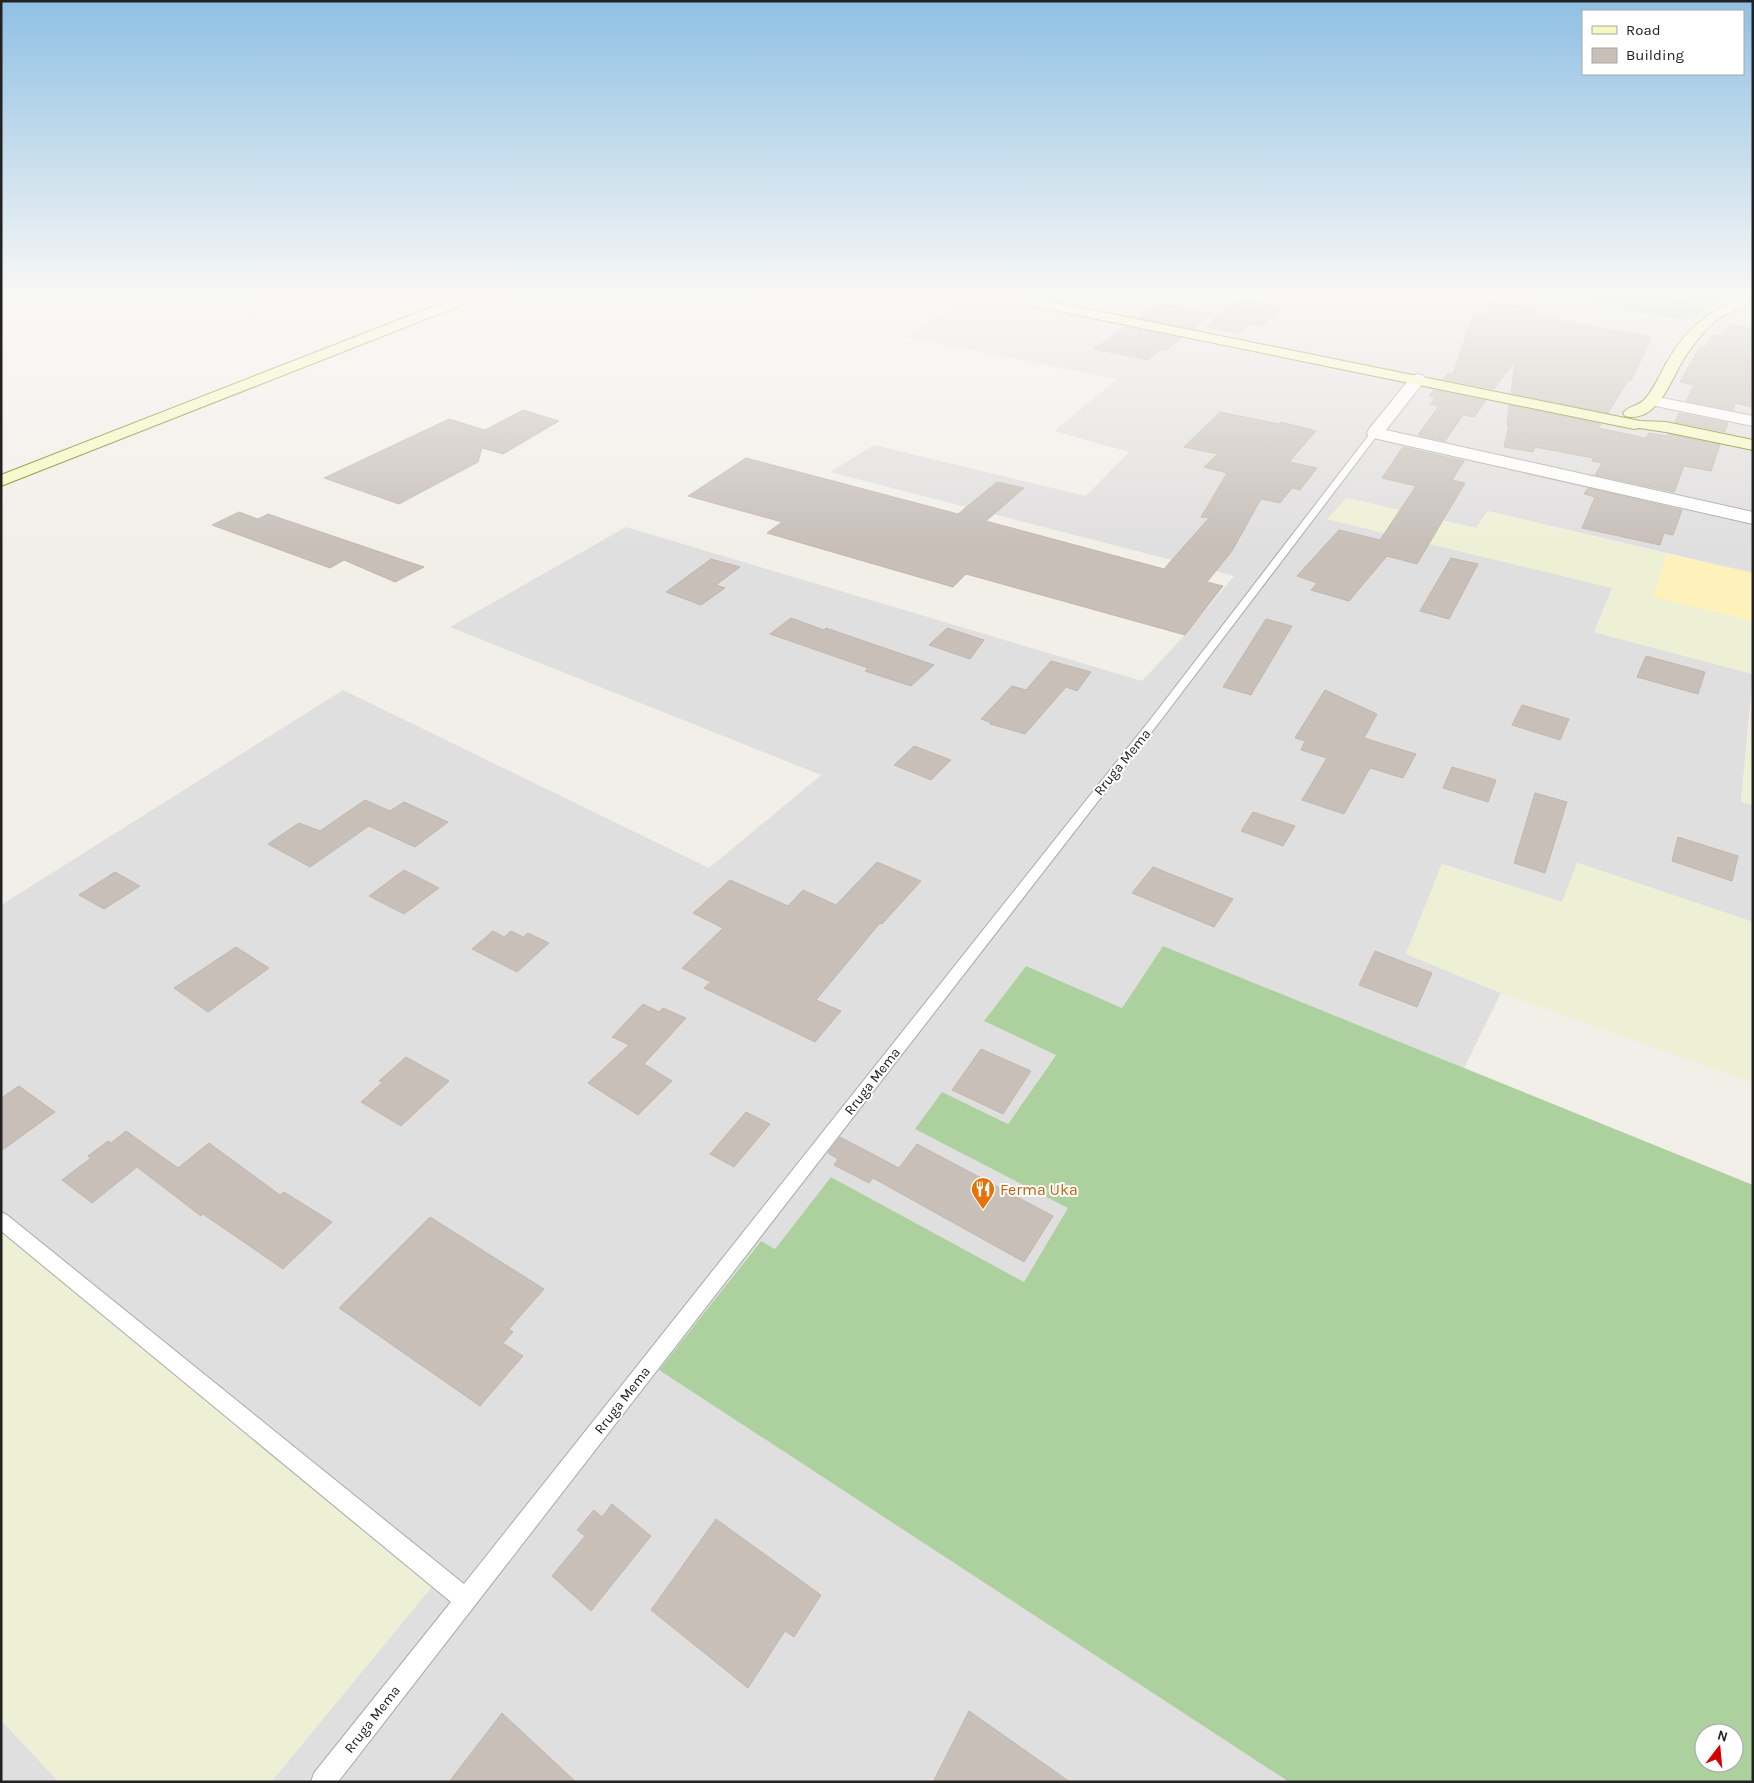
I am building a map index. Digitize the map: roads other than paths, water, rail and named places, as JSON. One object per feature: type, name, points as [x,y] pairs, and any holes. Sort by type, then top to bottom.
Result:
[{"type":"main road","points":[[1,481],[255,381]]},
{"type":"main road","points":[[1429,381],[1566,409],[1645,420],[1753,445]]},
{"type":"main road","points":[[1645,420],[1651,410],[1652,401],[1663,381]]},
{"type":"street","name":"Rruga Mema","points":[[1376,433],[1416,381]]},
{"type":"street","points":[[1652,401],[1753,421]]},
{"type":"street","points":[[1376,433],[1753,518]]},
{"type":"lane","name":"Rruga Mema","points":[[323,1782],[1158,718],[1376,433]]},
{"type":"lane","points":[[1,1220],[466,1600]]},
{"type":"place","name":"Ferma Uka","points":[[983,1210]]}]
